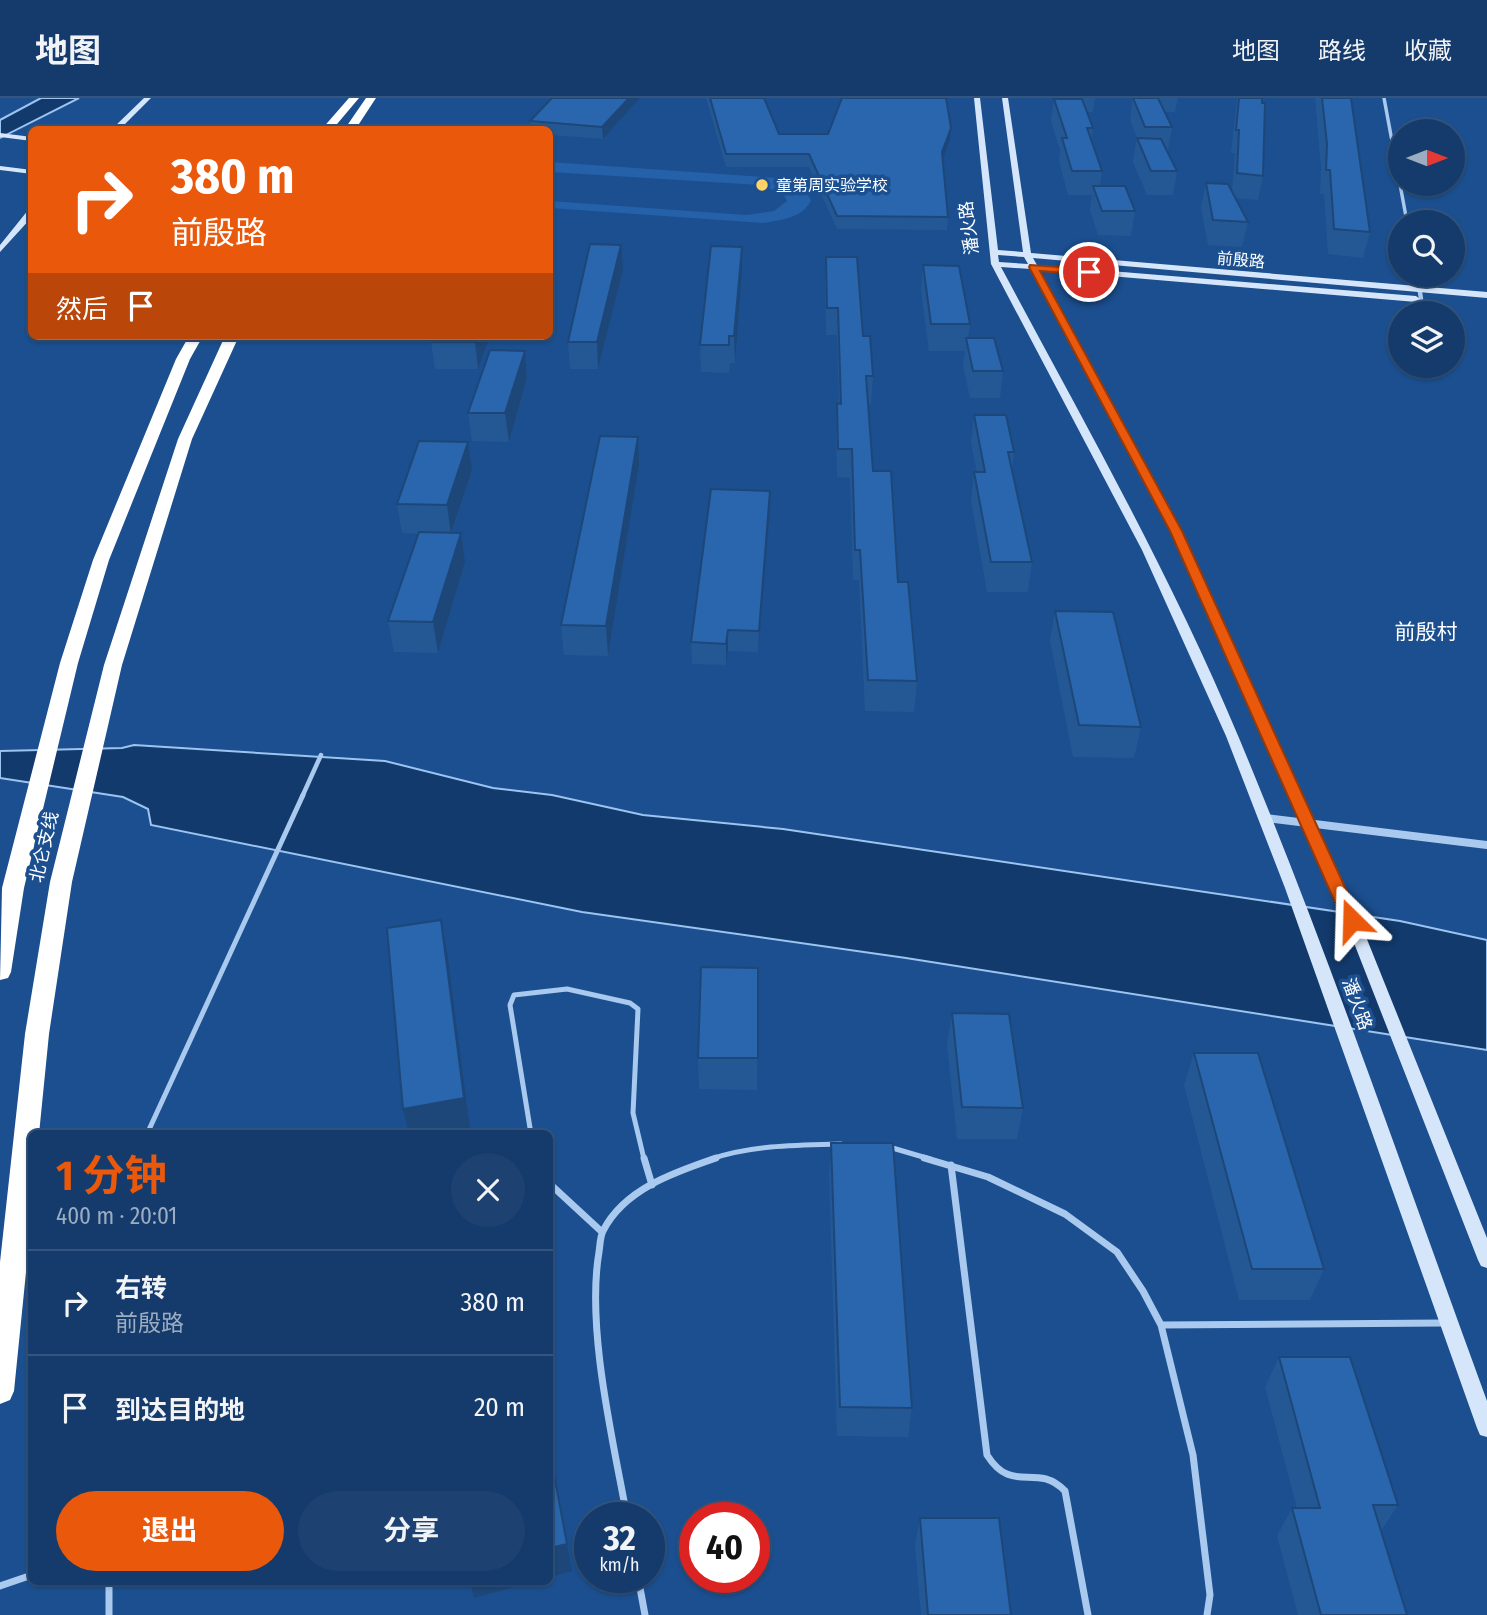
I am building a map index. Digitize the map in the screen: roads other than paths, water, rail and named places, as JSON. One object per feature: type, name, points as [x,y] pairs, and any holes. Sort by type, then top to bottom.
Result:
[{"type":"highway","points":[[330,126],[354,98]]},
{"type":"highway","points":[[352,126],[371,98]]},
{"type":"highway","name":"北仑支线","points":[[0,972],[13,887],[69,663],[101,560],[183,359],[195,340]]},
{"type":"highway","name":"北仑支线","points":[[0,1391],[37,1034],[61,882],[113,664],[185,439],[230,340]]},
{"type":"street","points":[[118,126],[148,98]]},
{"type":"street","name":"潘火路","points":[[977,98],[994,258],[1149,550],[1232,736],[1292,887],[1487,1428]]},
{"type":"street","name":"潘火路","points":[[1005,98],[1027,255],[1176,531],[1342,897],[1487,1260]]},
{"type":"street","points":[[1384,98],[1405,210]]},
{"type":"street","points":[[0,135],[28,138]]},
{"type":"street","points":[[0,168],[28,172]]},
{"type":"street","points":[[0,250],[28,216]]},
{"type":"street","name":"前殷路","points":[[994,258],[1027,255],[1420,294],[1487,304]]},
{"type":"street","name":"前殷路","points":[[994,258],[1034,267],[1420,294],[1487,295]]},
{"type":"street","points":[[1419,287],[1420,294]]},
{"type":"street","points":[[1265,818],[1487,845]]},
{"type":"lane","points":[[148,1130],[321,754]]},
{"type":"lane","points":[[530,1130],[510,1005],[514,995],[567,989],[630,1003],[638,1009],[633,1113],[652,1185]]},
{"type":"lane","points":[[624,1502],[597,1326],[596,1273],[601,1232],[631,1196],[678,1171],[723,1155],[791,1145],[845,1144]]},
{"type":"lane","points":[[884,1147],[897,1148],[988,1177],[1065,1214],[1117,1252],[1143,1291],[1161,1325],[1193,1455],[1210,1595],[1207,1615]]},
{"type":"lane","points":[[951,1166],[987,1455],[993,1469],[1005,1477],[1046,1476],[1058,1481],[1065,1491],[1088,1615]]},
{"type":"lane","points":[[553,1187],[601,1232]]},
{"type":"lane","points":[[1161,1325],[1449,1323]]},
{"type":"lane","points":[[0,1586],[28,1576]]},
{"type":"lane","points":[[109,1585],[109,1615]]},
{"type":"lane","points":[[641,1593],[645,1615]]},
{"type":"place","name":"童第周实验学校","points":[[762,185]]},
{"type":"district","name":"前殷村","points":[[1426,632]]}]
